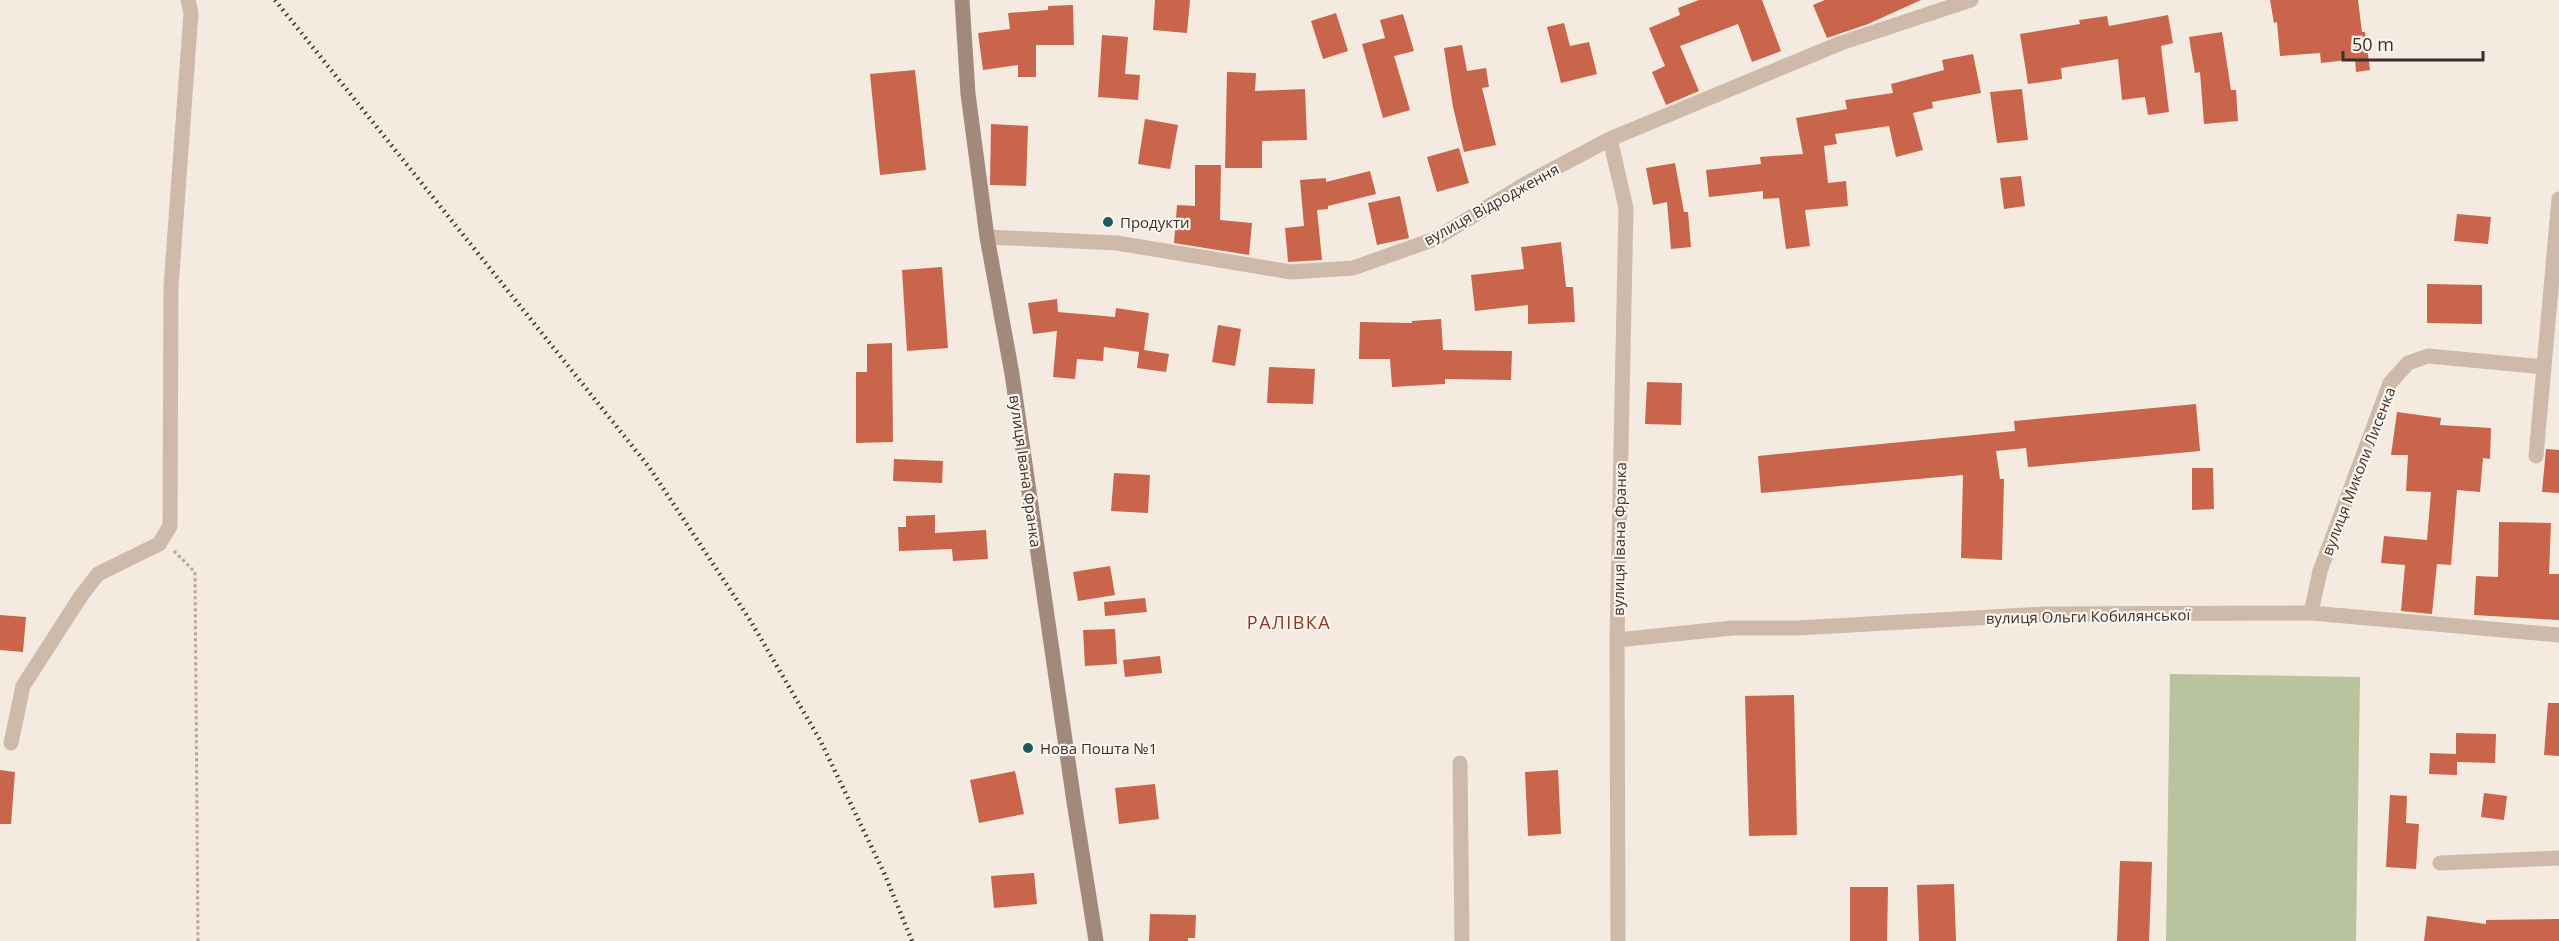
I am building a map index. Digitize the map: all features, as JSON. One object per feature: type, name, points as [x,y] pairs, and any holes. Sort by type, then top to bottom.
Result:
[{"type":"main road","name":"вулиця Івана Франка","points":[[962,0],[968,94],[987,237],[1012,374],[1096,941]]},
{"type":"street","points":[[11,743],[23,686],[81,596],[98,574],[159,544],[170,526],[171,286],[191,13],[189,0]]},
{"type":"street","name":"вулиця Відродження","points":[[987,237],[1118,243],[1291,272],[1353,268],[1435,239],[1527,183],[1610,139],[1841,43],[1971,0]]},
{"type":"street","name":"вулиця Івана Франка","points":[[1610,139],[1626,208],[1617,640],[1618,941]]},
{"type":"street","points":[[2536,456],[2559,199]]},
{"type":"street","name":"вулиця Миколи Лисенка","points":[[2311,613],[2320,571],[2390,383],[2408,363],[2428,356],[2544,368]]},
{"type":"street","name":"вулиця Ольги Кобилянської","points":[[1617,640],[1732,628],[1797,628],[2045,614],[2311,613],[2559,635]]},
{"type":"street","points":[[1460,763],[1462,941]]},
{"type":"street","points":[[2440,863],[2559,858]]},
{"type":"path","points":[[162,539],[195,572],[198,941]]},
{"type":"green space","points":[[2170,674],[2360,677],[2356,941],[2166,941]]},
{"type":"building","points":[[1155,0],[1190,0],[1187,33],[1153,30]]},
{"type":"building","points":[[1699,0],[1762,0],[1781,51],[1752,62],[1738,24],[1680,46],[1699,91],[1666,105],[1652,72],[1665,66],[1649,28],[1680,15],[1678,8]]},
{"type":"building","points":[[1825,0],[1921,0],[1868,24],[1827,38],[1813,5]]},
{"type":"building","points":[[2270,0],[2358,0],[2370,70],[2356,72],[2355,59],[2321,63],[2320,53],[2280,56],[2277,22],[2274,23]]},
{"type":"building","points":[[1073,5],[1074,45],[1036,45],[1036,77],[1018,77],[1018,65],[983,70],[978,33],[1010,29],[1008,13],[1048,10],[1048,6]]},
{"type":"building","points":[[1336,13],[1348,51],[1323,59],[1311,21]]},
{"type":"building","points":[[1403,14],[1414,51],[1394,56],[1410,110],[1383,118],[1362,44],[1385,38],[1380,20]]},
{"type":"building","points":[[2168,15],[2173,43],[2161,46],[2169,112],[2148,115],[2145,97],[2122,100],[2118,59],[2061,68],[2062,79],[2028,84],[2020,34],[2080,24],[2079,20],[2107,16],[2109,26]]},
{"type":"building","points":[[1564,23],[1570,46],[1589,42],[1597,74],[1561,83],[1547,27]]},
{"type":"building","points":[[2222,32],[2231,90],[2236,90],[2238,121],[2204,124],[2200,72],[2195,73],[2189,37]]},
{"type":"building","points":[[1102,35],[1128,37],[1125,74],[1140,75],[1138,100],[1098,97]]},
{"type":"building","points":[[1462,45],[1467,71],[1486,68],[1489,87],[1482,88],[1496,145],[1464,152],[1453,107],[1444,48]]},
{"type":"building","points":[[1973,54],[1981,93],[1932,102],[1933,108],[1913,113],[1923,150],[1896,157],[1889,126],[1835,134],[1837,144],[1824,146],[1828,183],[1846,181],[1848,206],[1805,210],[1810,246],[1786,249],[1779,198],[1763,199],[1763,191],[1709,197],[1706,170],[1761,164],[1760,157],[1803,154],[1796,118],[1847,109],[1845,100],[1893,93],[1891,84],[1944,70],[1942,60]]},
{"type":"building","points":[[915,70],[926,170],[880,175],[870,74]]},
{"type":"building","points":[[1227,72],[1256,73],[1255,91],[1305,89],[1307,140],[1262,141],[1262,168],[1225,168]]},
{"type":"building","points":[[2022,89],[2028,140],[1997,143],[1990,92]]},
{"type":"building","points":[[1145,119],[1178,125],[1170,169],[1138,164]]},
{"type":"building","points":[[991,124],[1028,126],[1026,186],[990,185]]},
{"type":"building","points":[[1459,148],[1469,183],[1437,192],[1427,157]]},
{"type":"building","points":[[1675,163],[1684,212],[1688,212],[1691,247],[1671,249],[1667,202],[1653,205],[1646,168]]},
{"type":"building","points":[[1195,165],[1221,165],[1220,220],[1252,223],[1249,255],[1174,243],[1177,205],[1195,206]]},
{"type":"building","points":[[1370,171],[1376,194],[1328,206],[1328,209],[1317,210],[1322,260],[1288,262],[1285,228],[1304,226],[1300,180],[1326,178],[1326,182]]},
{"type":"building","points":[[2021,176],[2025,206],[2004,209],[2000,178]]},
{"type":"building","points":[[1400,196],[1409,238],[1377,245],[1368,203]]},
{"type":"building","points":[[2457,214],[2491,217],[2488,244],[2454,241]]},
{"type":"building","points":[[1561,242],[1566,287],[1573,287],[1575,322],[1528,324],[1528,305],[1475,311],[1471,275],[1524,269],[1521,247]]},
{"type":"building","points":[[942,267],[948,348],[907,351],[902,270]]},
{"type":"building","points":[[2427,284],[2482,285],[2482,324],[2427,323]]},
{"type":"building","points":[[1057,299],[1058,312],[1115,317],[1116,308],[1149,313],[1144,350],[1169,354],[1166,372],[1137,368],[1139,352],[1104,347],[1103,361],[1077,359],[1075,379],[1053,377],[1057,331],[1033,334],[1028,303]]},
{"type":"building","points":[[1441,319],[1443,350],[1512,351],[1511,380],[1445,379],[1445,384],[1392,387],[1390,359],[1359,359],[1360,322],[1412,323],[1412,321]]},
{"type":"building","points":[[1218,325],[1241,329],[1235,366],[1212,362]]},
{"type":"building","points":[[892,343],[893,442],[856,443],[856,372],[867,372],[867,344]]},
{"type":"building","points":[[1269,367],[1315,369],[1313,404],[1267,403]]},
{"type":"building","points":[[1647,382],[1682,383],[1681,425],[1645,424]]},
{"type":"building","points":[[2196,404],[2200,451],[2028,467],[2026,448],[1996,451],[2000,479],[2004,479],[2002,560],[1961,558],[1963,475],[1761,493],[1758,456],[2015,431],[2014,421]]},
{"type":"building","points":[[2397,412],[2441,418],[2440,425],[2491,428],[2490,459],[2483,458],[2480,492],[2457,490],[2451,565],[2437,564],[2432,614],[2401,611],[2405,565],[2381,563],[2384,536],[2427,540],[2431,492],[2406,491],[2408,455],[2391,455]]},
{"type":"building","points":[[2546,449],[2559,450],[2559,493],[2542,492]]},
{"type":"building","points":[[894,459],[943,461],[942,483],[893,481]]},
{"type":"building","points":[[2192,468],[2213,468],[2214,509],[2192,510]]},
{"type":"building","points":[[1114,473],[1150,475],[1148,513],[1111,511]]},
{"type":"building","points":[[935,515],[935,533],[986,530],[988,559],[953,561],[952,549],[899,551],[898,527],[906,527],[906,516]]},
{"type":"building","points":[[2499,522],[2551,523],[2549,574],[2559,574],[2559,620],[2474,615],[2476,576],[2498,577]]},
{"type":"building","points":[[1110,566],[1115,595],[1078,601],[1073,572]]},
{"type":"building","points":[[1145,598],[1147,612],[1105,616],[1104,602]]},
{"type":"building","points":[[0,615],[26,617],[23,652],[0,650]]},
{"type":"building","points":[[1115,629],[1117,664],[1085,666],[1083,630]]},
{"type":"building","points":[[1160,656],[1162,673],[1125,677],[1123,660]]},
{"type":"building","points":[[1794,695],[1797,835],[1749,836],[1745,696]]},
{"type":"building","points":[[2548,703],[2559,703],[2559,756],[2544,755]]},
{"type":"building","points":[[2456,733],[2496,734],[2495,763],[2457,762],[2457,775],[2429,774],[2430,753],[2456,754]]},
{"type":"building","points":[[0,770],[15,772],[11,824],[0,824]]},
{"type":"building","points":[[1558,770],[1561,834],[1528,836],[1525,772]]},
{"type":"building","points":[[1015,771],[1024,814],[979,823],[970,780]]},
{"type":"building","points":[[1155,784],[1159,819],[1119,824],[1115,788]]},
{"type":"building","points":[[2484,793],[2507,796],[2504,820],[2481,817]]},
{"type":"building","points":[[2390,795],[2407,796],[2406,823],[2419,824],[2416,869],[2386,867]]},
{"type":"building","points":[[2120,861],[2152,862],[2149,941],[2117,941]]},
{"type":"building","points":[[1034,873],[1037,904],[994,908],[991,876]]},
{"type":"building","points":[[1954,884],[1956,941],[1919,941],[1917,885]]},
{"type":"building","points":[[1850,887],[1888,887],[1887,941],[1850,941]]},
{"type":"building","points":[[1150,914],[1196,915],[1195,938],[1188,938],[1188,941],[1149,941]]},
{"type":"building","points":[[2427,916],[2486,924],[2486,920],[2559,919],[2559,941],[2424,941]]},
{"type":"railway","points":[[275,0],[649,467],[750,620],[820,740],[885,875],[912,941]]},
{"type":"place","name":"Продукти","points":[[1108,222]]},
{"type":"place","name":"Нова Пошта №1","points":[[1028,748]]},
{"type":"district","name":"РАЛІВКА","points":[[1289,622]]}]
